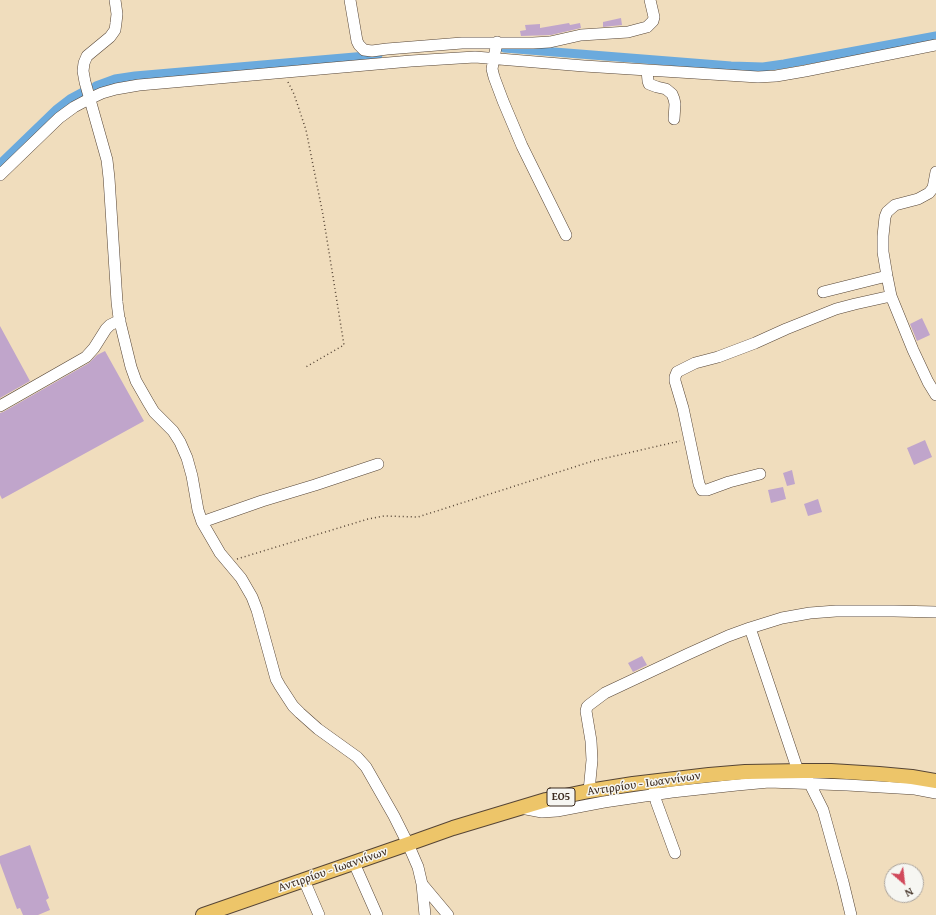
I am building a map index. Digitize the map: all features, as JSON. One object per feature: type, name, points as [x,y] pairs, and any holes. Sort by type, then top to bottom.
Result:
[{"type":"main road","name":"Αντιρρίου - Ιωαννίνων","points":[[203,915],[226,911],[304,880],[453,828],[546,800],[589,791],[654,788],[709,775],[745,772],[831,771],[912,777],[936,781]]},
{"type":"street","points":[[115,0],[117,14],[115,30],[110,37],[88,56],[84,63],[83,71],[107,160],[116,286],[120,320],[131,367],[142,392],[154,412],[173,432],[180,442],[187,458],[192,476],[198,510],[202,522],[220,553],[241,578],[252,597],[276,679],[285,696],[296,710],[318,729],[351,751],[366,767],[394,816],[418,867],[422,884],[425,915]]},
{"type":"street","points":[[350,0],[357,41],[361,48],[372,51],[462,43],[533,43],[581,35],[628,32],[647,27],[654,19],[650,0]]},
{"type":"street","points":[[497,42],[492,68],[494,77],[522,146],[566,235]]},
{"type":"street","points":[[0,174],[59,118],[74,107],[116,89],[139,85],[475,57],[758,77],[776,76],[805,71],[936,45]]},
{"type":"street","points":[[647,70],[649,84],[666,90],[672,94],[674,99],[674,119]]},
{"type":"street","points":[[936,172],[933,188],[929,193],[918,199],[895,206],[889,210],[886,213],[883,226],[883,252],[891,296],[913,350],[928,382],[936,395]]},
{"type":"street","points":[[823,292],[887,276]]},
{"type":"street","points":[[760,474],[729,482],[707,490],[702,490],[699,484],[680,395],[675,381],[677,372],[695,363],[755,343],[836,309],[891,296]]},
{"type":"street","points":[[0,406],[86,357],[94,348],[106,329],[110,325],[120,320]]},
{"type":"street","points":[[202,522],[262,500],[315,485],[378,464]]},
{"type":"street","points":[[589,791],[592,741],[586,711],[589,705],[604,693],[728,636],[782,618],[810,613],[836,611],[936,612]]},
{"type":"street","points":[[750,628],[800,771],[811,784],[823,810],[851,915]]},
{"type":"street","points":[[519,808],[542,812],[557,811],[604,802],[654,788],[769,782],[847,785],[936,793]]},
{"type":"street","points":[[654,788],[675,853]]},
{"type":"street","points":[[354,863],[377,915]]},
{"type":"street","points":[[304,880],[319,915]]},
{"type":"street","points":[[422,884],[448,915]]},
{"type":"path","points":[[283,73],[294,94],[306,130],[323,215],[344,346],[304,368]]},
{"type":"path","points":[[228,563],[240,557],[368,519],[384,516],[418,517],[593,461],[689,438]]},
{"type":"building","points":[[621,18],[622,25],[603,27],[603,22]]},
{"type":"building","points":[[569,23],[570,25],[580,23],[581,28],[551,35],[521,36],[520,31],[526,30],[525,25],[540,24],[540,28]]},
{"type":"building","points":[[922,318],[930,335],[917,341],[910,324]]},
{"type":"building","points":[[0,326],[30,381],[0,398]]},
{"type":"building","points":[[105,351],[144,421],[2,499],[0,495],[0,413],[89,363],[97,355]]},
{"type":"building","points":[[925,440],[932,457],[914,465],[907,448]]},
{"type":"building","points":[[792,470],[795,484],[787,486],[783,473]]},
{"type":"building","points":[[783,487],[786,499],[771,503],[768,490]]},
{"type":"building","points":[[818,499],[822,512],[808,516],[804,504]]},
{"type":"building","points":[[642,656],[647,665],[633,672],[628,663]]},
{"type":"building","points":[[30,845],[49,898],[46,900],[50,910],[38,915],[23,915],[20,908],[17,909],[0,863],[0,856]]},
{"type":"waterway","points":[[504,48],[731,66],[763,67],[936,36]]},
{"type":"waterway","points":[[96,86],[115,79],[135,76],[378,55]]},
{"type":"waterway","points":[[0,164],[57,109],[70,99],[85,91]]}]
